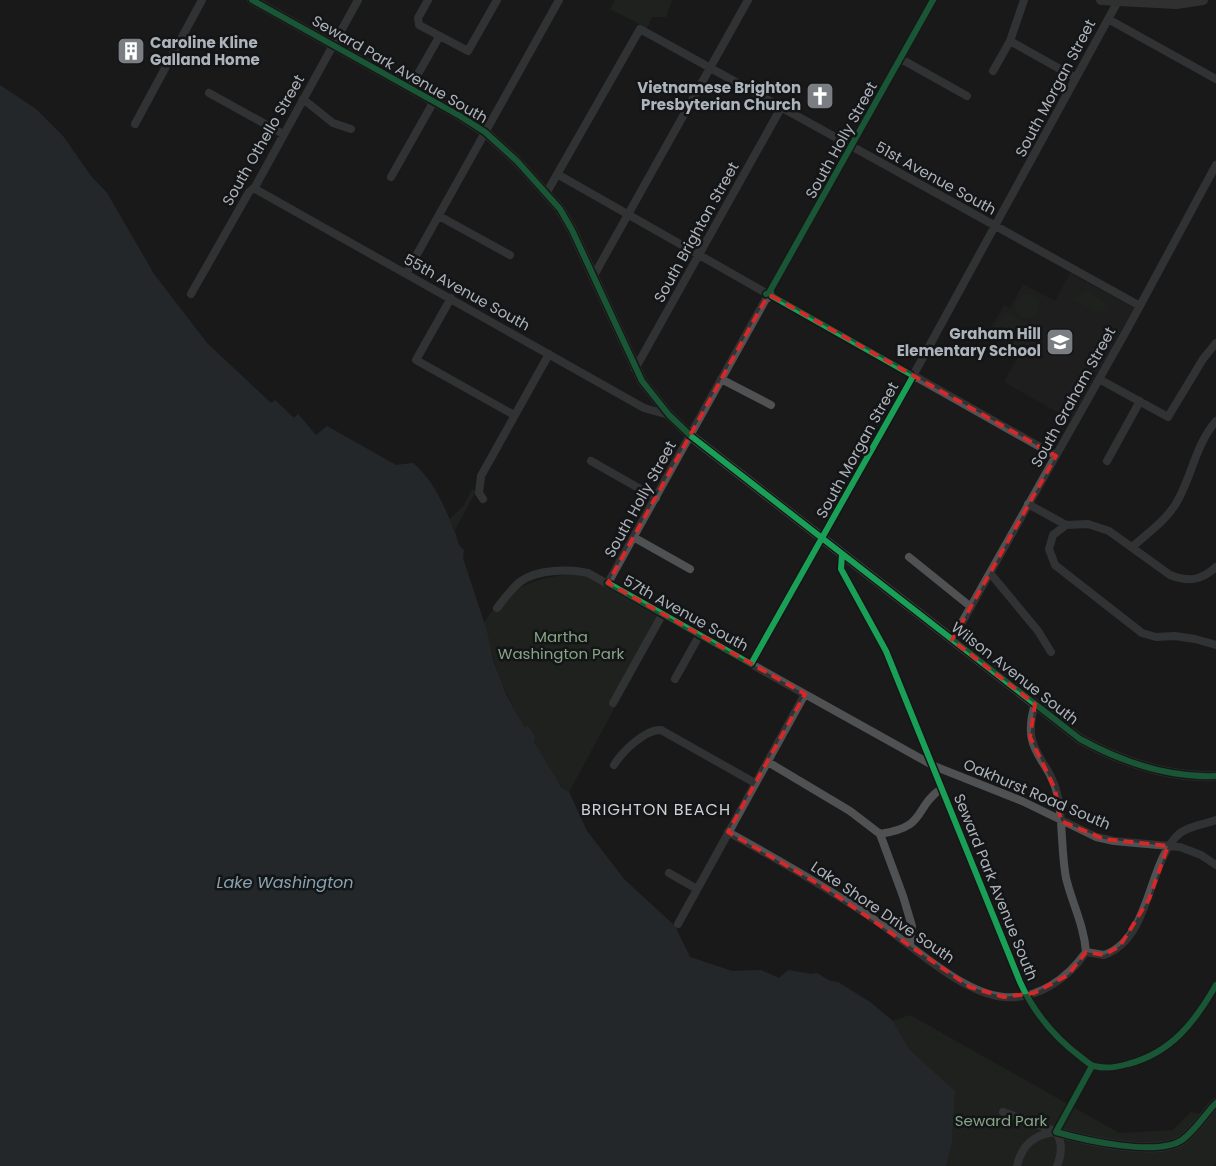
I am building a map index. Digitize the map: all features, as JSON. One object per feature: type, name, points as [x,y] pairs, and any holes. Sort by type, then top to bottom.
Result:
[{"type":"main road","name":"Seward Park Avenue South","points":[[252,0],[434,101],[485,132],[547,192],[572,230],[635,369],[669,415],[691,436],[822,538]]},
{"type":"main road","points":[[1101,0],[1176,4],[1203,0]]},
{"type":"main road","name":"Wilson Avenue South","points":[[822,538],[1071,733],[1115,757],[1173,773],[1216,776]]},
{"type":"main road","points":[[1056,1132],[1131,1146],[1164,1146],[1183,1140],[1216,1103]]},
{"type":"street","points":[[135,124],[202,0]]},
{"type":"street","name":"South Othello Street","points":[[191,294],[249,192],[255,187],[358,0]]},
{"type":"street","points":[[428,0],[418,18],[418,23],[439,37],[468,51],[498,0]]},
{"type":"street","points":[[406,274],[559,0]]},
{"type":"street","points":[[593,277],[748,0]]},
{"type":"street","name":"South Holly Street","points":[[608,583],[933,0]]},
{"type":"street","points":[[993,71],[1010,41],[1024,0]]},
{"type":"street","name":"South Morgan Street","points":[[752,664],[1118,1]]},
{"type":"street","points":[[1108,19],[1216,78]]},
{"type":"street","name":"51st Avenue South","points":[[556,174],[640,29],[1140,306]]},
{"type":"street","points":[[410,88],[439,37]]},
{"type":"street","points":[[1010,41],[1076,78]]},
{"type":"street","points":[[901,59],[968,96]]},
{"type":"street","points":[[209,93],[283,134]]},
{"type":"street","points":[[303,99],[333,122],[351,130]]},
{"type":"street","points":[[391,177],[434,101]]},
{"type":"street","name":"South Brighton Street","points":[[635,369],[781,108]]},
{"type":"street","name":"South Graham Street","points":[[952,640],[1140,306],[1216,165]]},
{"type":"street","points":[[547,192],[556,174],[1056,456]]},
{"type":"street","name":"55th Avenue South","points":[[255,187],[257,190],[644,408],[669,415]]},
{"type":"street","points":[[439,216],[510,255]]},
{"type":"street","points":[[451,298],[416,360],[514,415]]},
{"type":"street","points":[[1099,379],[1168,417],[1203,359],[1215,348]]},
{"type":"street","points":[[483,499],[479,493],[481,476],[549,354]]},
{"type":"street","points":[[721,379],[772,405]]},
{"type":"street","points":[[1107,462],[1140,401]]},
{"type":"street","points":[[1132,547],[1163,519],[1177,502],[1194,458],[1216,421]]},
{"type":"street","points":[[591,461],[656,498]]},
{"type":"street","points":[[1028,504],[1066,525]]},
{"type":"street","points":[[1216,567],[1198,579],[1178,578],[1170,575],[1132,547],[1100,527],[1077,523],[1066,525],[1053,534],[1049,549],[1055,565],[1061,572],[1099,598],[1142,633],[1156,637],[1175,636],[1195,639],[1216,645]]},
{"type":"street","points":[[634,538],[690,569]]},
{"type":"street","name":"Seward Park Avenue South","points":[[842,554],[841,569],[886,651],[1027,996],[1054,1034],[1092,1066]]},
{"type":"street","points":[[909,557],[972,607]]},
{"type":"street","name":"57th Avenue South","points":[[497,608],[521,581],[545,573],[580,572],[608,583],[699,636],[934,766]]},
{"type":"street","points":[[990,573],[1038,631],[1051,652]]},
{"type":"street","points":[[613,703],[662,615]]},
{"type":"street","points":[[676,679],[699,636]]},
{"type":"street","points":[[678,924],[806,694]]},
{"type":"street","points":[[1027,996],[1064,977],[1086,952],[1083,928],[1067,878],[1061,820],[1055,789],[1033,749],[1030,737],[1031,719],[1035,704]]},
{"type":"street","points":[[614,765],[618,758],[649,733],[657,730],[666,732],[755,783]]},
{"type":"street","points":[[768,762],[850,811],[880,834],[910,918],[912,931],[910,944]]},
{"type":"street","name":"Oakhurst Road South","points":[[934,766],[1022,801],[1104,839],[1190,850],[1216,865]]},
{"type":"street","points":[[880,834],[912,824],[931,798],[942,788]]},
{"type":"street","points":[[1086,952],[1104,955],[1120,946],[1128,936],[1149,899],[1168,846],[1186,829],[1216,820]]},
{"type":"street","name":"Lake Shore Drive South","points":[[728,832],[809,877],[910,944],[931,961],[970,987],[999,996],[1027,996]]},
{"type":"street","points":[[669,873],[697,889]]},
{"type":"street","points":[[1056,1132],[1092,1066],[1109,1068],[1123,1066],[1144,1059],[1165,1048],[1193,1023],[1216,985]]},
{"type":"street","points":[[1003,1112],[1056,1132],[1061,1140],[1061,1152],[1057,1166]]},
{"type":"street","points":[[1017,1166],[1029,1141],[1043,1133],[1056,1132]]},
{"type":"highlighted area","points":[[772,296],[1056,456],[952,640],[1035,704],[1030,737],[1055,789],[1061,821],[1104,839],[1168,846],[1149,899],[1120,946],[1104,955],[1086,952],[1068,975],[1034,993],[1004,997],[970,987],[824,887],[728,832],[805,694],[608,583],[767,297]]},
{"type":"shaded area","name":"Graham Hill Elementary School","points":[[1070,273],[1134,308],[1071,420],[1004,382],[1021,351],[988,333],[1004,305],[1010,308],[1023,284],[1055,301]]},
{"type":"green space","points":[[615,0],[672,0],[666,17],[652,17],[647,28],[610,9]]},
{"type":"green space","points":[[1086,291],[1105,302],[1106,306],[1103,311],[1097,312],[1072,299]]},
{"type":"green space","points":[[1027,294],[1035,298],[1039,306],[1035,314],[1027,318],[1019,314],[1015,306],[1019,298]]},
{"type":"green space","points":[[1005,311],[1031,325],[1018,349],[992,334]]},
{"type":"green space","points":[[472,489],[476,491],[455,530],[449,520],[464,505]]},
{"type":"green space","name":"Martha Washington Park","points":[[571,574],[591,578],[658,616],[608,703],[615,707],[569,792],[550,772],[528,726],[524,727],[520,721],[500,679],[483,624],[500,602],[520,588],[543,579]]},
{"type":"green space","name":"Seward Park","points":[[910,1015],[1119,1133],[1173,1130],[1191,1112],[1211,1117],[1216,1110],[1216,1162],[1213,1166],[946,1166],[952,1143],[955,1091],[909,1049],[893,1021]]},
{"type":"water","name":"Lake Washington","points":[[0,85],[36,109],[63,136],[91,176],[107,193],[154,274],[207,343],[271,403],[275,400],[294,418],[298,414],[316,435],[327,426],[396,465],[413,463],[420,469],[442,503],[458,543],[464,550],[463,558],[487,631],[493,660],[506,694],[524,727],[528,726],[535,737],[534,742],[561,787],[569,792],[587,831],[624,879],[675,926],[690,957],[732,971],[761,970],[779,978],[788,970],[811,974],[817,973],[830,981],[838,982],[870,1002],[893,1021],[909,1049],[955,1091],[952,1143],[946,1166],[0,1166]]},
{"type":"cycle path","points":[[252,0],[460,116],[485,132],[517,161],[560,209],[572,230],[642,381],[669,415],[691,436],[1080,739],[1112,755],[1146,767],[1180,774],[1216,776]]},
{"type":"cycle path","points":[[770,291],[933,0]]},
{"type":"cycle path","points":[[766,294],[771,292],[772,296],[910,374]]},
{"type":"cycle path","points":[[608,583],[751,664],[912,378]]},
{"type":"cycle path","points":[[842,554],[841,569],[886,651],[1020,982],[1046,1024],[1063,1042],[1091,1065],[1116,1067],[1143,1059],[1169,1044],[1190,1023],[1216,985]]},
{"type":"cycle path","points":[[1092,1066],[1056,1132],[1102,1143],[1139,1147],[1171,1145],[1187,1136],[1216,1103]]},
{"type":"place","name":"Caroline Kline Galland Home","points":[[131,51]]},
{"type":"place","name":"Vietnamese Brighton Presbyterian Church","points":[[820,96]]},
{"type":"place","name":"Graham Hill Elementary School","points":[[1060,342]]},
{"type":"district","name":"BRIGHTON BEACH","points":[[656,809]]}]
